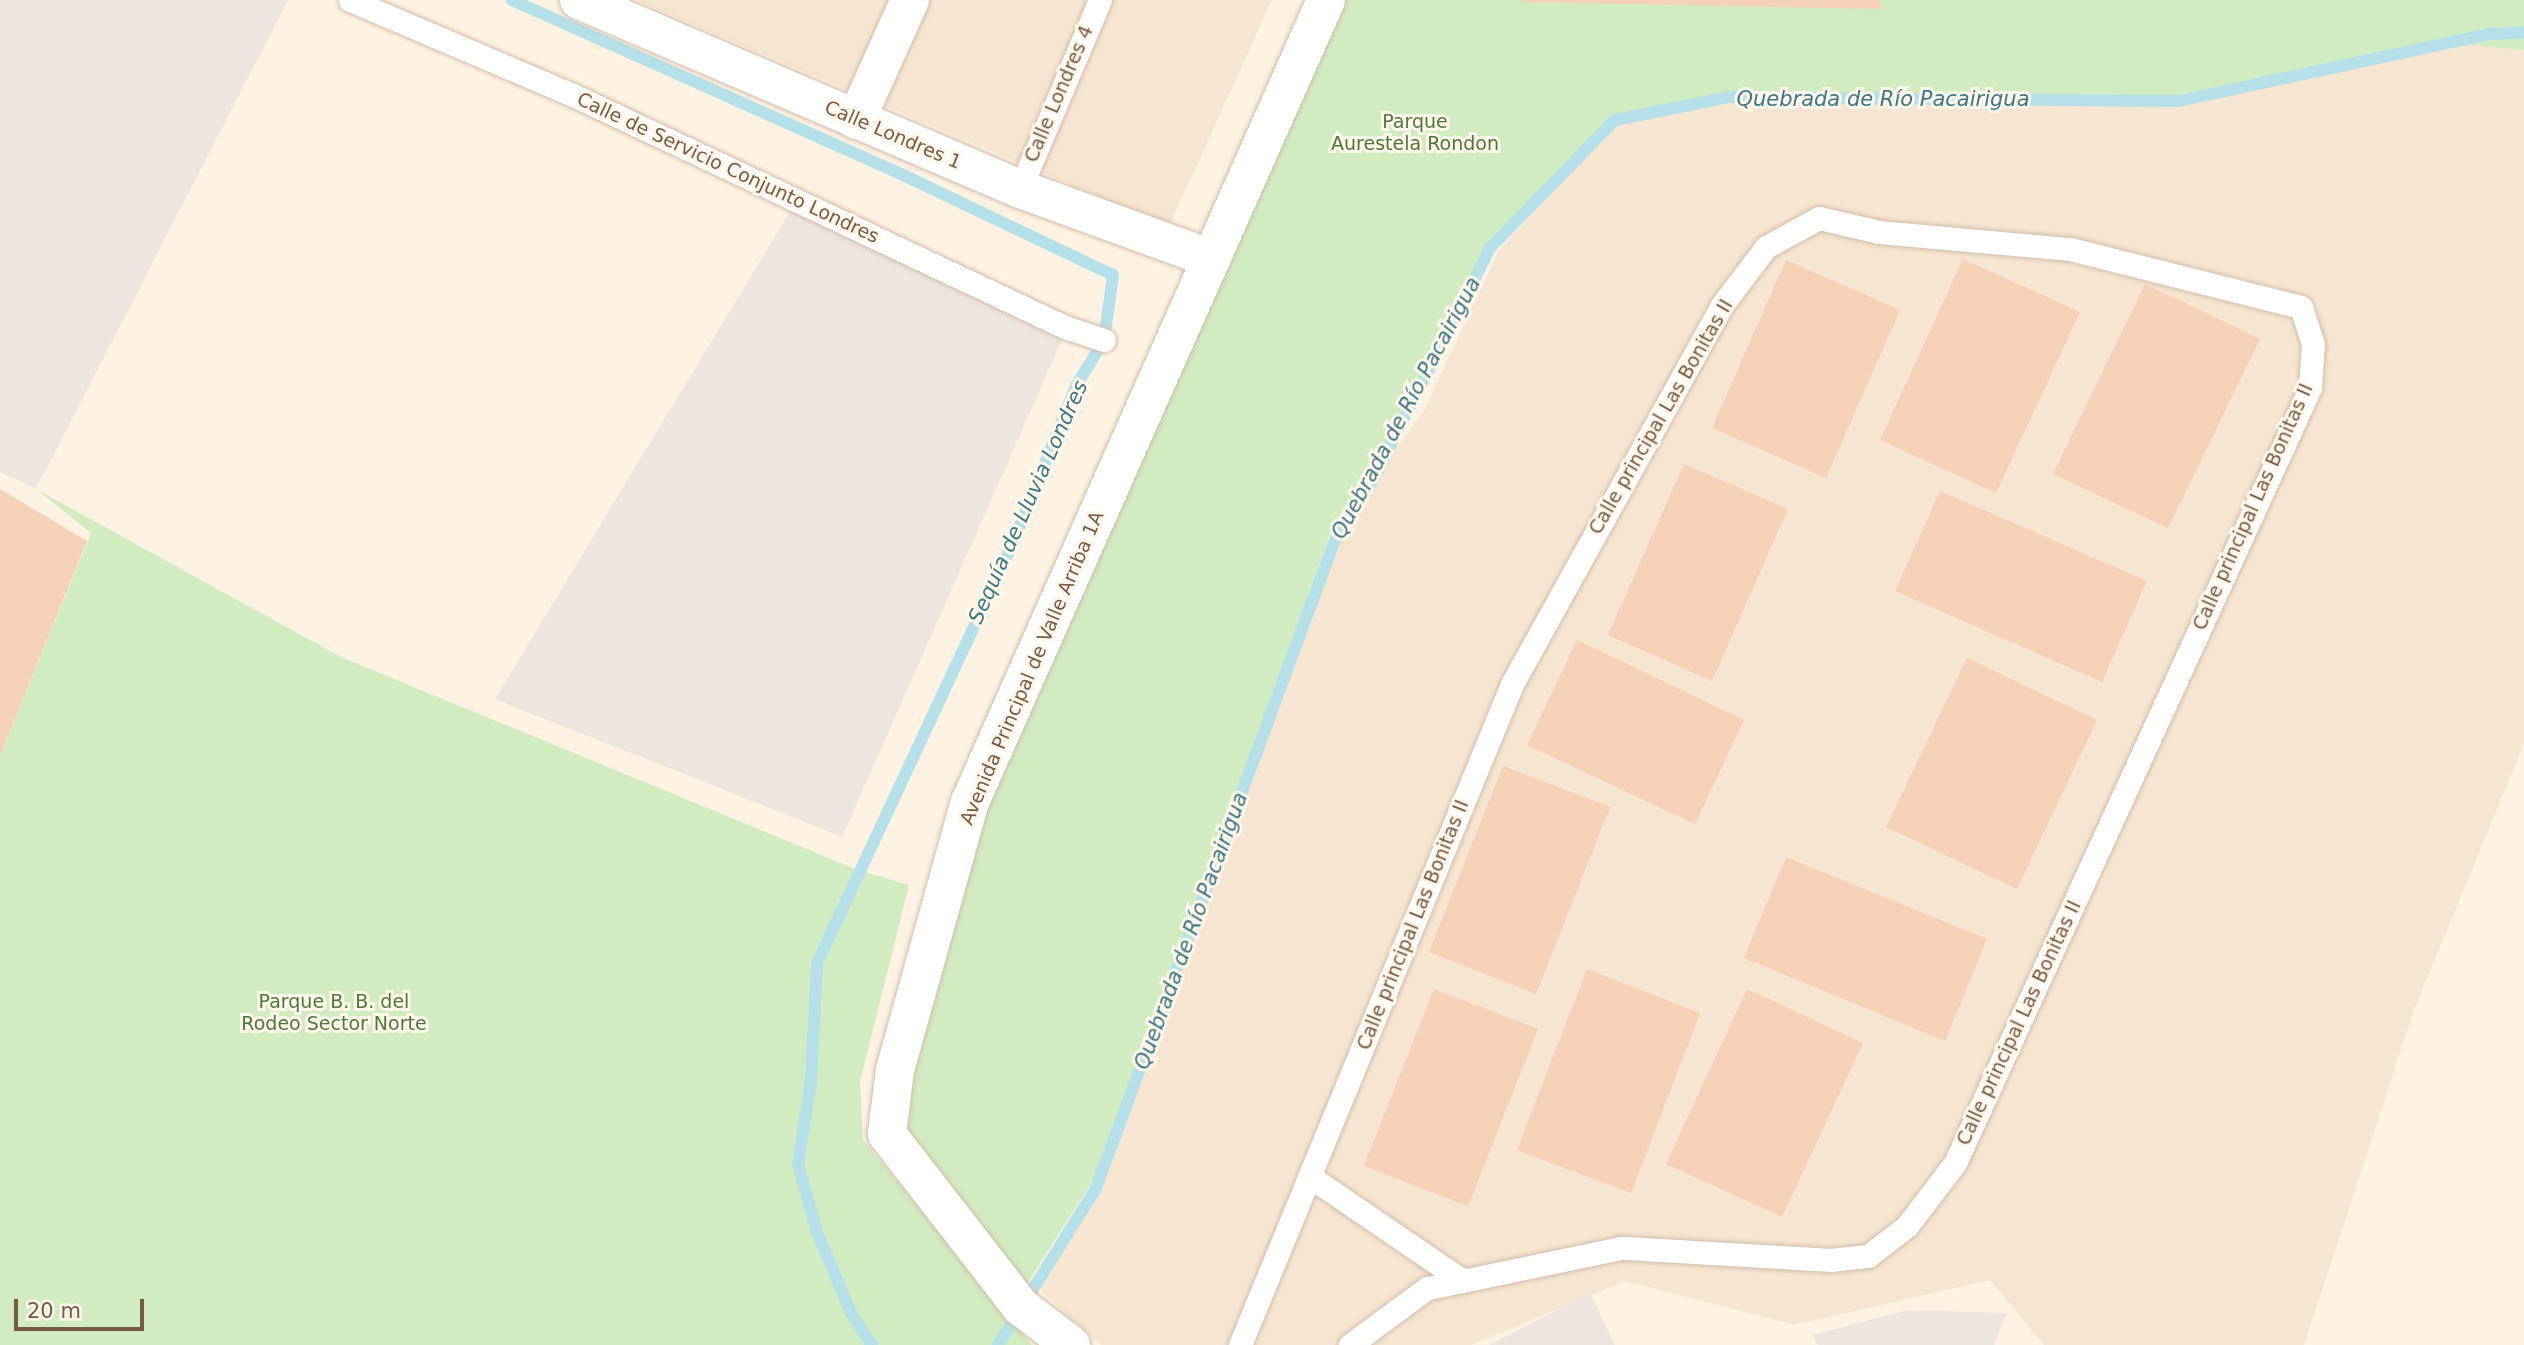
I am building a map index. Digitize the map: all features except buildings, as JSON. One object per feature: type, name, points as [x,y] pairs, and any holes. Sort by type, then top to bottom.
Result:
[{"type":"street","name":"Calle Londres 1","points":[[579,0],[1020,189],[1212,259]]},
{"type":"street","points":[[856,120],[910,0]]},
{"type":"street","name":"Avenida Principal de Valle Arriba 1A","points":[[1071,1345],[1021,1307],[887,1134],[895,1070],[970,802],[1326,0]]},
{"type":"lane","name":"Calle de Servicio Conjunto Londres","points":[[350,0],[573,95],[1065,327],[1104,340]]},
{"type":"lane","name":"Calle Londres 4","points":[[1020,189],[1100,0]]},
{"type":"lane","name":"Calle principal Las Bonitas II","points":[[1240,1345],[1513,684],[1722,305],[1766,247],[1819,218],[1879,232],[2070,250],[2301,307],[2313,344],[2310,388],[1955,1163],[1906,1226],[1868,1256],[1832,1260],[1621,1248],[1427,1288],[1350,1345]]},
{"type":"lane","points":[[1309,1176],[1463,1281]]},
{"type":"shaded area","points":[[0,0],[288,0],[36,489],[0,472]]},
{"type":"shaded area","points":[[636,0],[1272,0],[1169,226]]},
{"type":"shaded area","points":[[2490,34],[2524,38],[2524,744],[2415,1007],[2304,1345],[2044,1345],[1990,1280],[1794,1325],[1625,1281],[1471,1345],[1101,1345],[1034,1284],[1092,1195],[1108,1156],[1340,526],[1425,409],[1498,252],[1615,120],[1729,97],[2161,101]]},
{"type":"shaded area","points":[[791,210],[1062,340],[842,837],[495,699]]},
{"type":"shaded area","points":[[1590,1293],[1615,1345],[1489,1345]]},
{"type":"shaded area","points":[[1908,1310],[2007,1313],[1994,1345],[1818,1345],[1812,1335]]},
{"type":"green space","name":"Parque Aurestela Rondon","points":[[1332,0],[2524,0],[2524,50],[2450,43],[2179,101],[1870,98],[1728,92],[1612,118],[1486,246],[1371,475],[1332,528],[1188,934],[1092,1182],[1021,1293],[895,1131],[900,1081],[1013,722]]},
{"type":"green space","name":"Parque B. B. del Rodeo Sector Norte","points":[[36,489],[341,657],[858,870],[909,885],[860,1082],[863,1140],[1032,1345],[0,1345],[0,756],[91,533]]},
{"type":"waterway","name":"Sequía de Lluvia Londres","points":[[512,0],[901,174],[1113,275],[1104,340],[1076,386],[1013,543],[817,964],[811,1081],[798,1164],[817,1232],[851,1313],[872,1345]]},
{"type":"waterway","name":"Quebrada de Río Pacairigua","points":[[998,1345],[1096,1188],[1340,526],[1355,511],[1378,470],[1490,248],[1615,120],[1729,97],[2179,101],[2490,34],[2524,33]]}]
